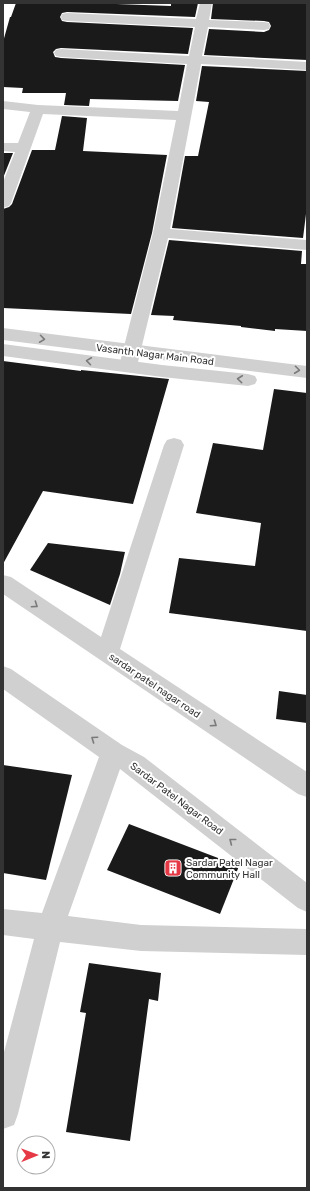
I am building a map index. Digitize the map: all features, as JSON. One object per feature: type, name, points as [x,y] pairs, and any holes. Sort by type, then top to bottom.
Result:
[{"type":"street","points":[[130,359],[161,233],[196,61],[201,24],[206,3]]},
{"type":"street","points":[[67,17],[264,26]]},
{"type":"street","points":[[61,53],[307,66]]},
{"type":"street","points":[[3,105],[38,109],[184,116]]},
{"type":"street","points":[[4,196],[38,109]]},
{"type":"street","points":[[3,147],[23,148]]},
{"type":"street","points":[[161,233],[307,245]]},
{"type":"street","name":"Vasanth Nagar Main Road","points":[[3,334],[130,359],[307,386]]},
{"type":"street","name":"Vasanth Nagar Main Road","points":[[3,350],[307,372]]},
{"type":"street","points":[[107,653],[174,445]]},
{"type":"street","name":"sardar patel nagar road","points":[[3,583],[307,786]]},
{"type":"street","name":"Sardar Patel Nagar Road","points":[[3,676],[113,753],[135,765],[307,899]]},
{"type":"street","points":[[3,1114],[50,928],[113,753]]},
{"type":"street","points":[[3,922],[140,938],[307,942]]},
{"type":"building","points":[[16,3],[89,3],[171,6],[171,3],[198,3],[195,17],[67,12],[62,13],[60,17],[62,21],[67,22],[193,28],[188,54],[61,48],[56,49],[53,52],[55,57],[61,58],[185,65],[178,101],[90,99],[89,106],[64,105],[66,93],[22,93],[23,88],[3,87],[3,42],[10,17]]},
{"type":"building","points":[[213,3],[307,3],[307,60],[204,55],[209,29],[264,32],[269,30],[271,26],[269,22],[264,21],[211,19]]},
{"type":"building","points":[[202,66],[307,71],[307,206],[303,238],[172,228],[185,156],[198,156],[209,102],[196,101]]},
{"type":"building","points":[[62,116],[87,118],[83,151],[167,155],[152,233],[131,314],[3,308],[3,209],[12,204],[32,150],[55,150]]},
{"type":"building","points":[[3,153],[13,153],[3,178]]},
{"type":"building","points":[[169,240],[302,251],[301,264],[307,264],[307,331],[275,329],[275,331],[241,326],[173,320],[174,316],[151,315]]},
{"type":"building","points":[[3,361],[81,371],[169,379],[133,504],[43,491],[3,564]]},
{"type":"building","points":[[274,389],[307,393],[307,631],[169,613],[179,558],[255,566],[261,523],[196,513],[213,443],[263,450]]},
{"type":"building","points":[[48,543],[125,552],[110,605],[30,570]]},
{"type":"building","points":[[279,691],[307,695],[307,723],[276,719]]},
{"type":"building","points":[[3,765],[72,775],[46,880],[3,873]]},
{"type":"building","name":"Sardar Patel Nagar Community Hall","points":[[129,824],[239,866],[220,914],[107,870]]},
{"type":"building","points":[[89,963],[161,973],[158,1001],[149,999],[130,1141],[66,1132],[86,1013],[80,1012]]},
{"type":"place","name":"Sardar Patel Nagar Community Hall","points":[[173,868]]}]
